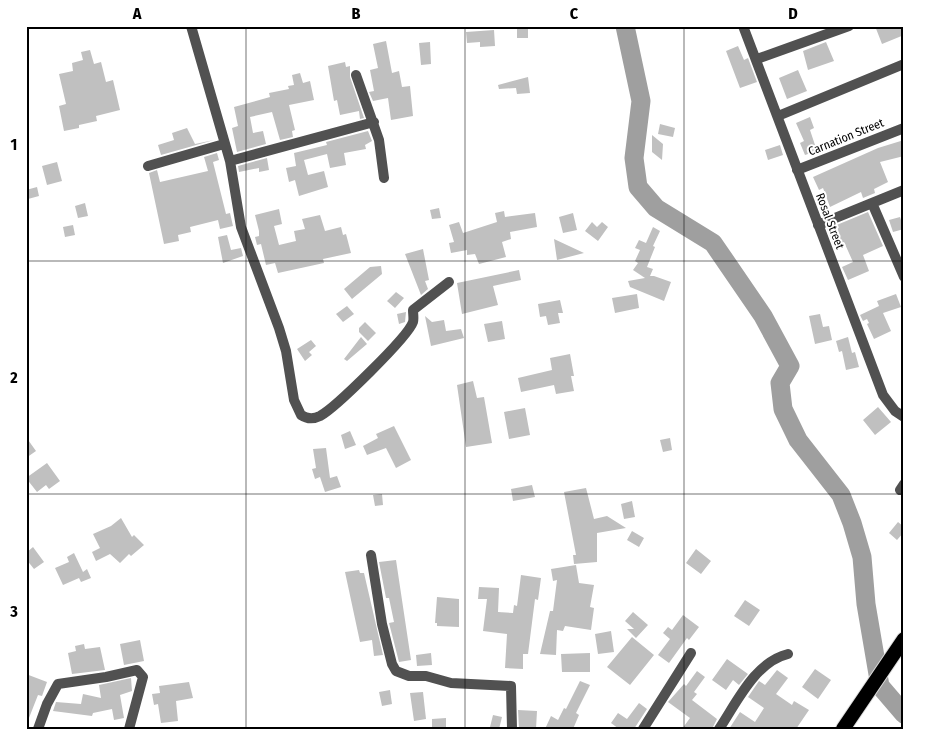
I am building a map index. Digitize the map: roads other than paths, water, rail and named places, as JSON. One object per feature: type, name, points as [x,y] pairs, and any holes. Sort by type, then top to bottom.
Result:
[{"type":"highway","points":[[843,729],[904,638]]},
{"type":"street","points":[[191,26],[204,64],[230,161],[241,227],[279,328],[298,411],[305,418],[320,416],[369,373],[413,322],[413,310],[449,282]]},
{"type":"street","name":"Rosal Street","points":[[743,26],[883,395],[895,411],[904,417]]},
{"type":"street","points":[[757,59],[849,26]]},
{"type":"street","points":[[778,116],[904,64]]},
{"type":"street","points":[[356,75],[374,122],[384,178]]},
{"type":"street","points":[[230,161],[374,122]]},
{"type":"street","name":"Carnation Street","points":[[797,170],[904,128]]},
{"type":"street","points":[[148,166],[224,144]]},
{"type":"street","points":[[818,225],[904,190]]},
{"type":"street","points":[[872,203],[904,277]]},
{"type":"street","points":[[371,555],[382,624],[392,664],[396,671],[408,676],[426,676],[451,682],[511,686],[512,729]]},
{"type":"street","points":[[643,729],[691,652]]},
{"type":"street","points":[[719,729],[762,667],[774,658],[788,654]]},
{"type":"street","points":[[38,729],[47,704],[58,684],[137,670],[143,677],[129,729]]},
{"type":"waterway","points":[[625,26],[641,101],[634,158],[638,187],[656,208],[713,243],[763,316],[790,366],[780,383],[783,409],[798,440],[841,495],[862,557],[866,604],[880,686],[904,714]]}]
